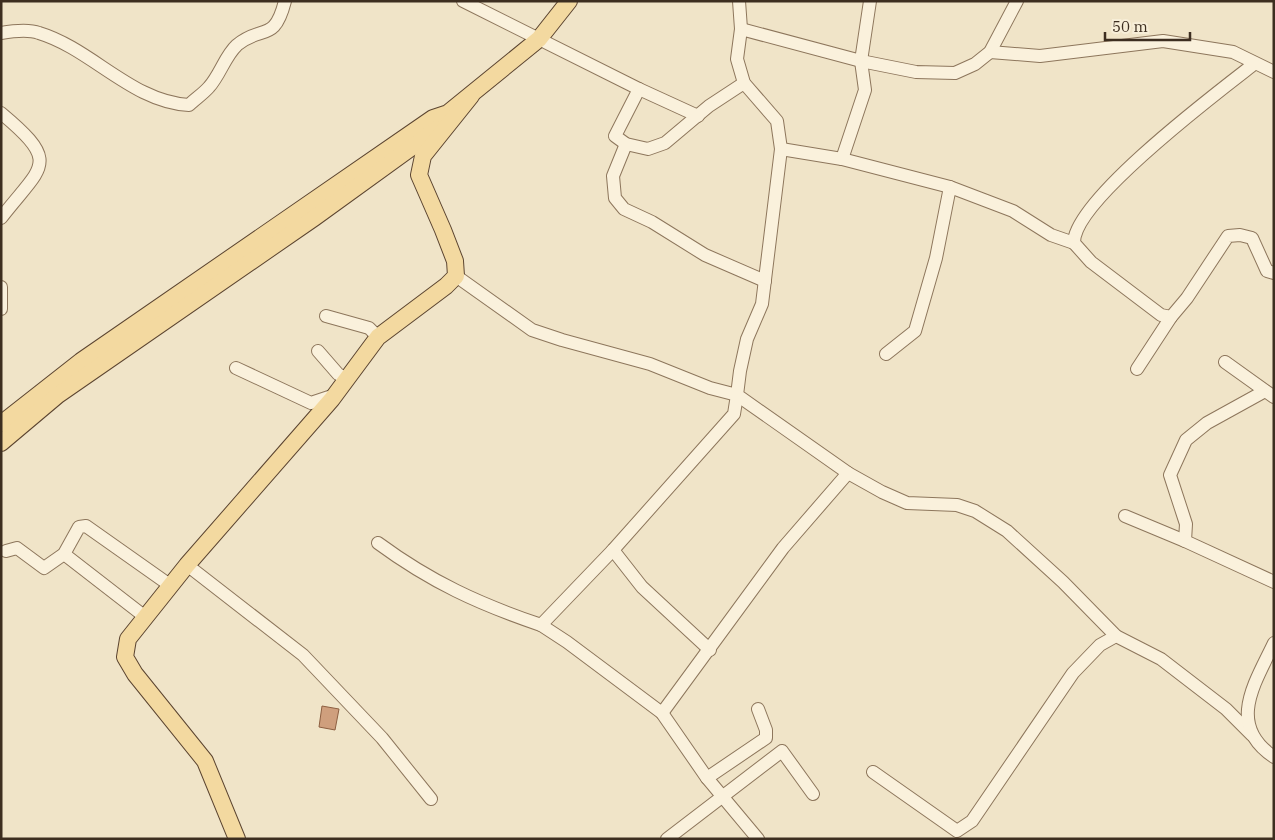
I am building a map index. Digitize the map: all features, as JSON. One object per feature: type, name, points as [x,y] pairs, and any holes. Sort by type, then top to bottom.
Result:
[{"type":"main road","points":[[1,424],[81,361],[433,118],[448,113],[539,39],[569,1]]},
{"type":"main road","points":[[237,839],[205,761],[134,674],[125,657],[128,639],[144,616],[187,565],[332,399],[378,337],[446,286],[456,276],[449,246],[419,175],[423,156],[470,96]]},
{"type":"main road","points":[[1,443],[58,395],[314,218],[440,127],[448,113]]},
{"type":"street","points":[[1,32],[38,32],[62,42],[127,83],[171,104],[189,106],[209,87],[236,46],[248,38],[268,31],[280,20],[285,1]]},
{"type":"street","points":[[463,1],[639,89],[698,116]]},
{"type":"street","points":[[541,625],[613,550],[734,414],[747,339],[762,304],[781,149],[777,121],[744,83],[737,59],[741,29],[739,1]]},
{"type":"street","points":[[842,159],[865,90],[861,60],[870,1]]},
{"type":"street","points":[[741,29],[916,72],[955,73],[975,64],[990,52],[1017,1]]},
{"type":"street","points":[[990,52],[1040,56],[1163,41],[1233,52],[1254,64],[1274,72]]},
{"type":"street","points":[[1074,243],[1074,234],[1103,192],[1189,114],[1254,64]]},
{"type":"street","points":[[639,89],[615,136],[626,144],[648,149],[665,143],[708,106],[744,83]]},
{"type":"street","points":[[1,113],[39,152],[40,167],[31,183],[1,218]]},
{"type":"street","points":[[626,144],[613,176],[615,198],[624,209],[652,222],[705,255],[765,281]]},
{"type":"street","points":[[781,149],[842,159],[950,187],[1013,212],[1051,235],[1074,243],[1091,262],[1114,280],[1161,315],[1171,317]]},
{"type":"street","points":[[886,354],[915,331],[936,258],[950,187]]},
{"type":"street","points":[[1136,369],[1171,317],[1187,298],[1228,236],[1252,238],[1267,271],[1274,273]]},
{"type":"street","points":[[456,276],[532,330],[650,364],[710,388],[737,395],[848,473],[907,503],[957,505],[975,511],[1007,531],[1063,582],[1116,636],[1161,659],[1226,709],[1274,757]]},
{"type":"street","points":[[1,287],[1,309]]},
{"type":"street","points":[[326,316],[369,328],[378,337]]},
{"type":"street","points":[[318,352],[338,374],[347,379]]},
{"type":"street","points":[[1185,541],[1186,524],[1170,475],[1186,440],[1207,423],[1270,394],[1225,362]]},
{"type":"street","points":[[236,368],[311,403],[329,397],[332,399]]},
{"type":"street","points":[[662,713],[783,548],[848,473]]},
{"type":"street","points":[[1125,516],[1274,582]]},
{"type":"street","points":[[6,551],[17,548],[44,568],[64,554],[79,527],[86,526],[171,586]]},
{"type":"street","points":[[378,543],[414,570],[459,593],[494,609],[541,625],[567,642],[662,713],[707,778],[758,839]]},
{"type":"street","points":[[613,550],[642,587],[710,650]]},
{"type":"street","points":[[64,554],[144,616]]},
{"type":"street","points":[[187,565],[303,655],[382,738],[431,799]]},
{"type":"street","points":[[873,772],[957,832],[972,820],[1073,673],[1100,645],[1116,636]]},
{"type":"street","points":[[1252,735],[1246,710],[1274,643]]},
{"type":"street","points":[[707,778],[766,738],[766,730],[758,709]]},
{"type":"street","points":[[666,839],[723,798],[782,751],[813,794]]},
{"type":"building","points":[[322,706],[339,709],[335,730],[319,727]]}]
